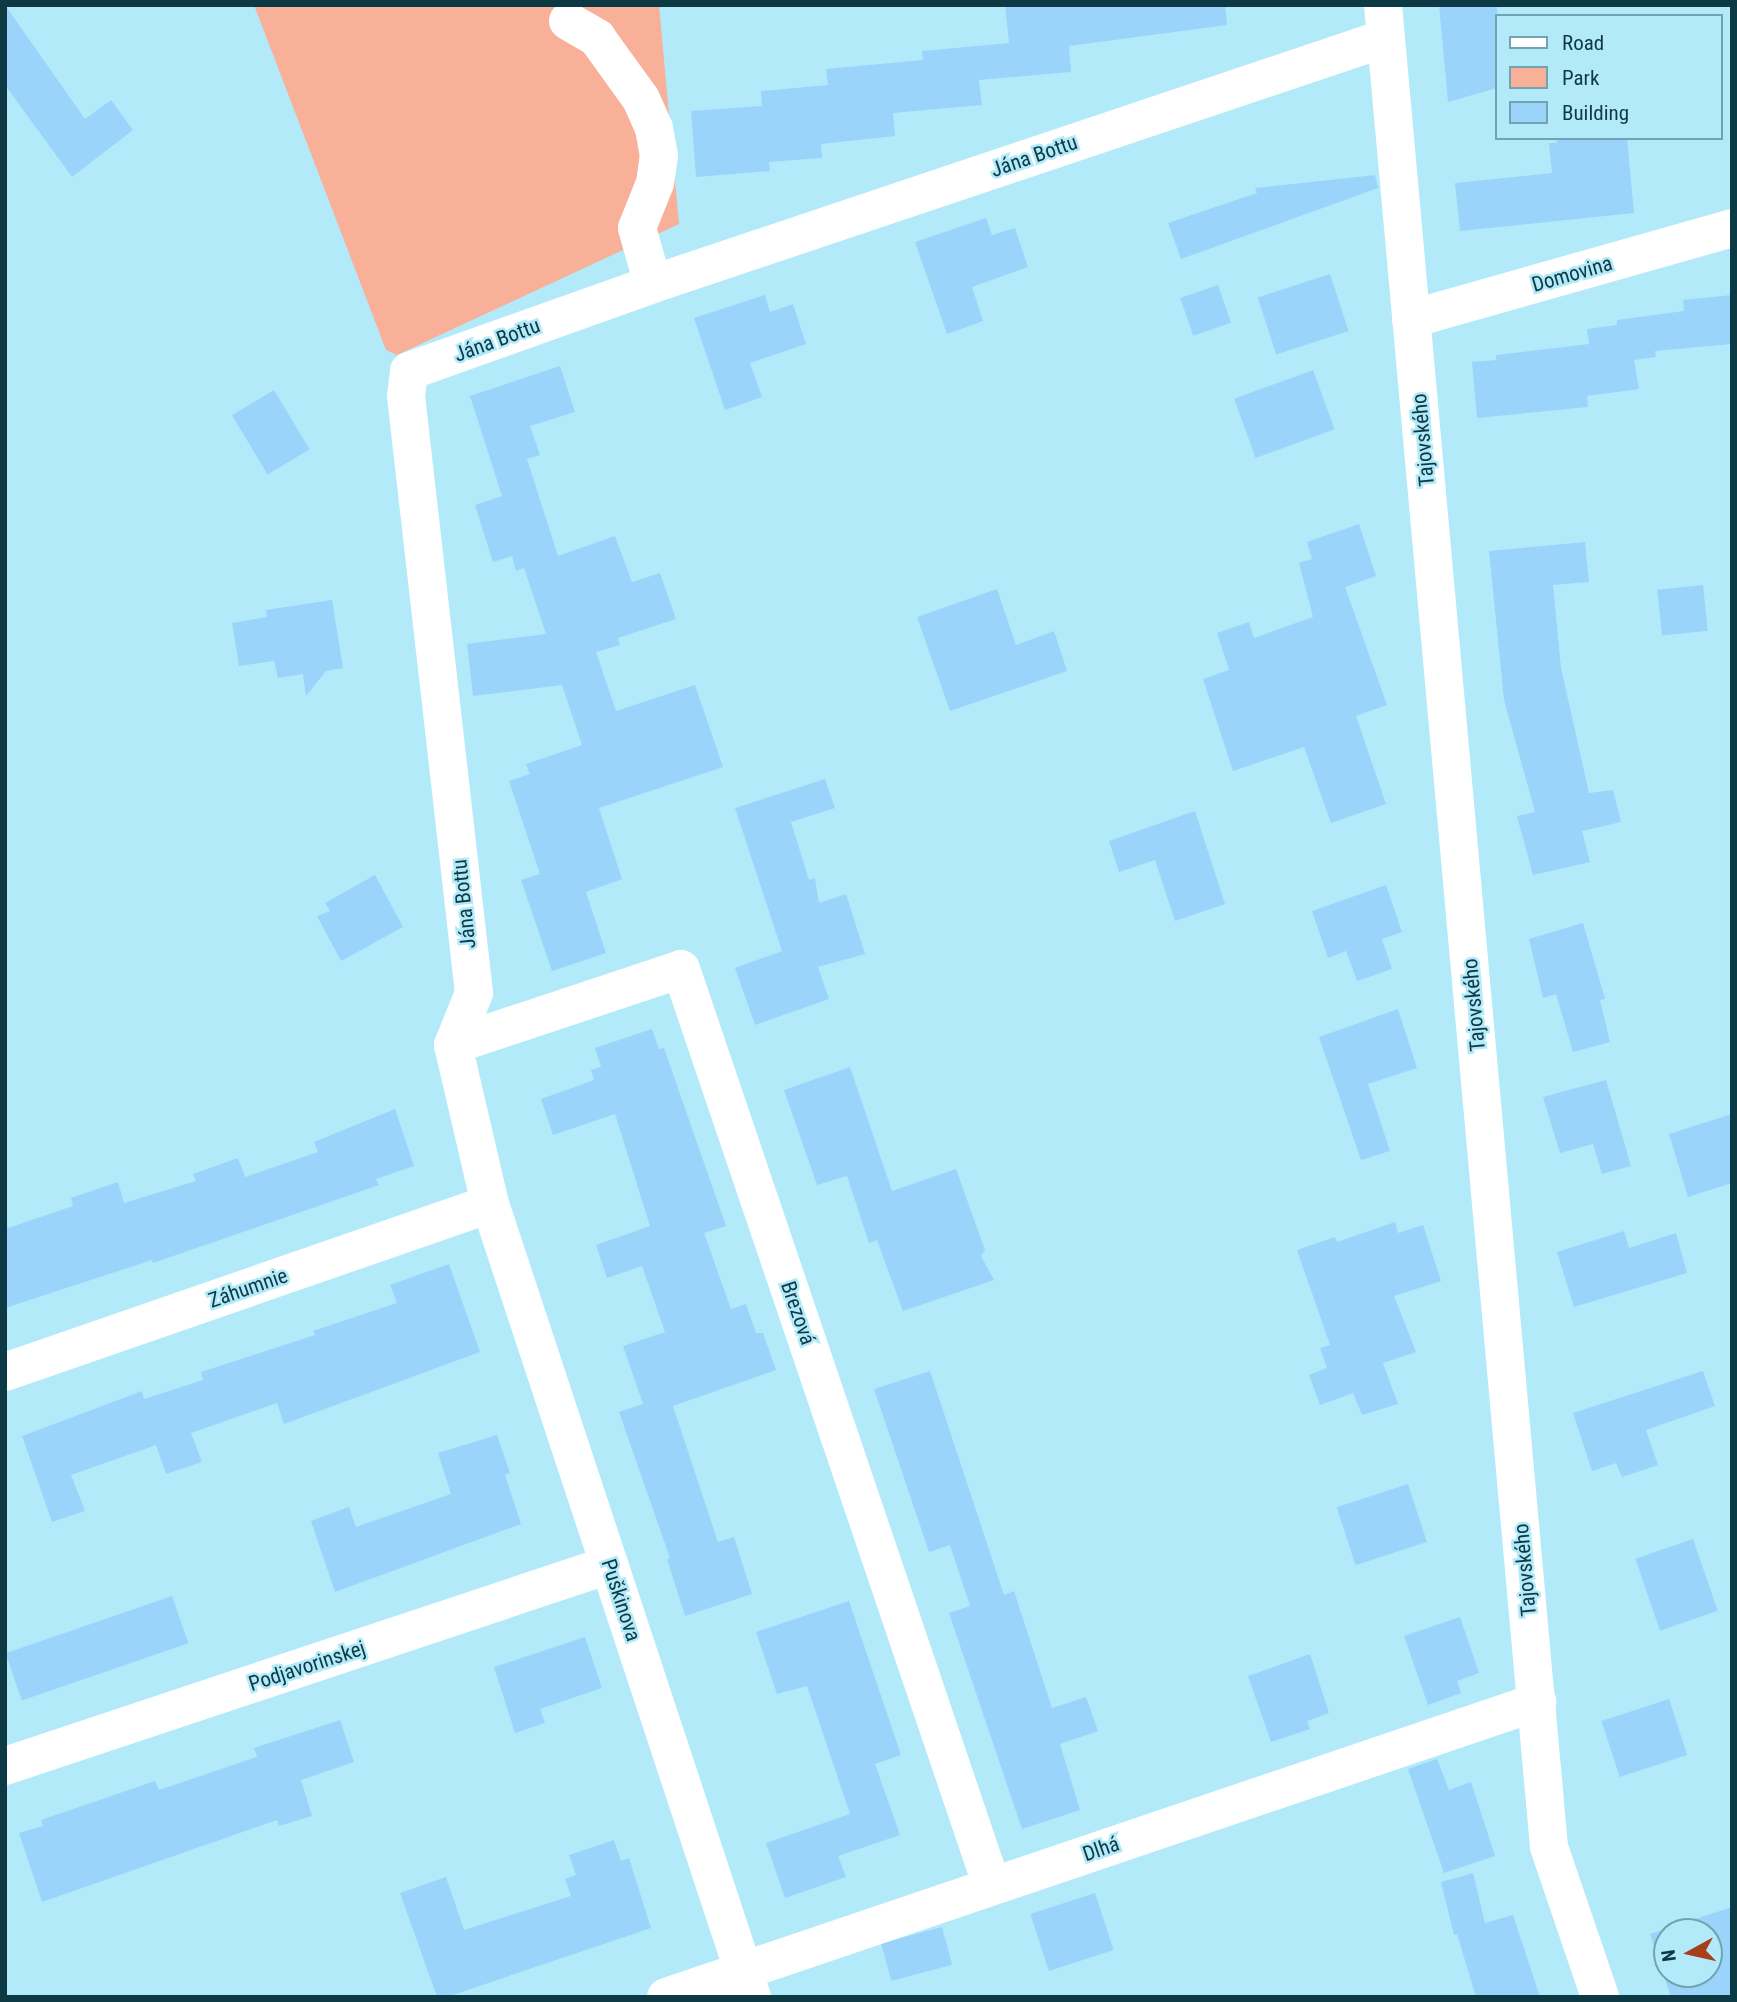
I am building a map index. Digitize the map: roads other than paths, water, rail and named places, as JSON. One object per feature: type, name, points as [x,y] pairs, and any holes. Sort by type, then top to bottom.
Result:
[{"type":"street","points":[[568,21],[597,38],[641,99],[654,128],[659,155],[655,183],[637,228],[653,284]]},
{"type":"street","name":"Jána Bottu","points":[[453,1045],[474,993],[406,396],[409,371],[1384,22]]},
{"type":"street","name":"Tajovského","points":[[1384,22],[1549,1847],[1600,1997]]},
{"type":"street","name":"Domovina","points":[[1411,319],[1732,228]]},
{"type":"street","name":"Brezová","points":[[453,1045],[681,969],[992,1886]]},
{"type":"street","points":[[453,1045],[491,1204]]},
{"type":"street","name":"Záhumnie","points":[[5,1372],[491,1204]]},
{"type":"street","name":"Puškinova","points":[[491,1204],[748,1984]]},
{"type":"street","name":"Podjavorinskej","points":[[5,1766],[609,1565]]},
{"type":"street","name":"Dlhá","points":[[666,1997],[748,1984],[992,1886],[1537,1702]]}]
